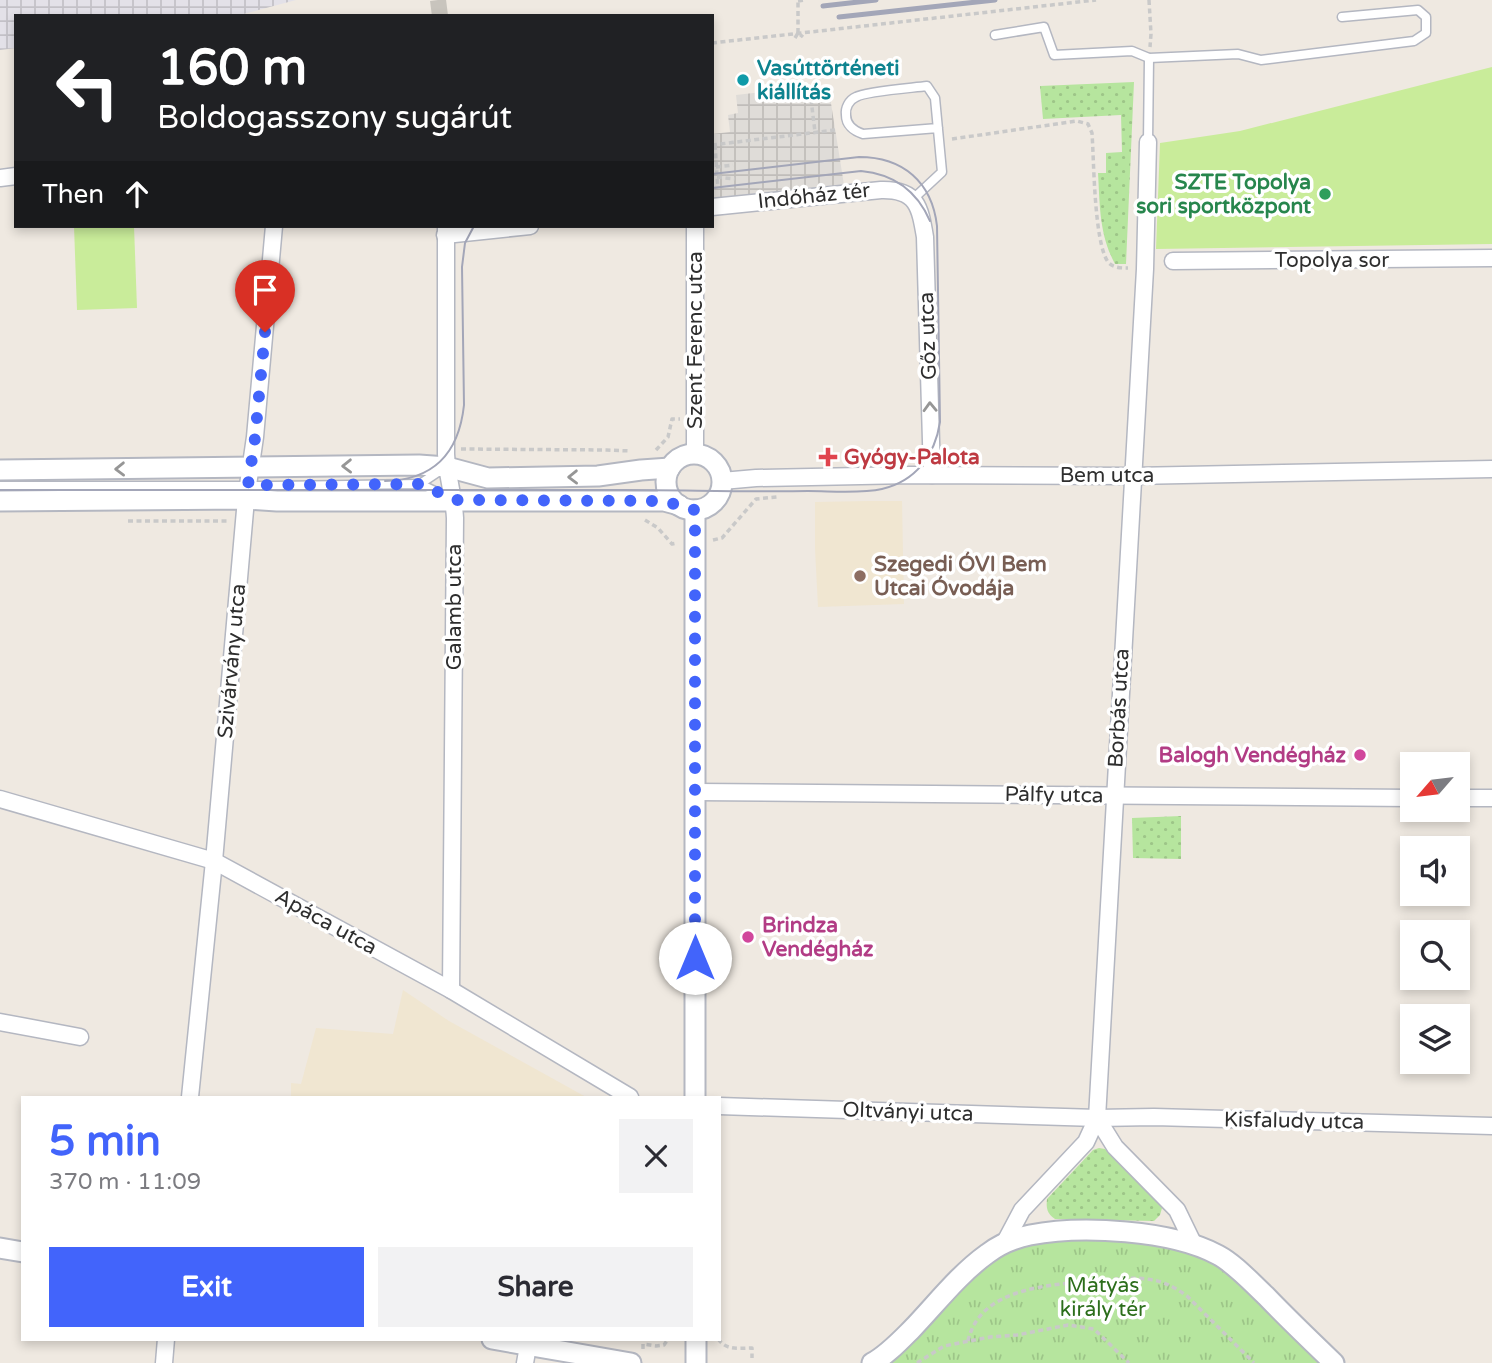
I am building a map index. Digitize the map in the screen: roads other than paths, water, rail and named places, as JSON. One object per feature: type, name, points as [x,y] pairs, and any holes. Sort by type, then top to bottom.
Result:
[{"type":"street","name":"Borbás utca","points":[[1006,1242],[1022,1210],[1086,1142],[1097,1118],[1145,269],[1148,142]]},
{"type":"street","name":"Indóház tér","points":[[715,201],[881,190],[903,192],[913,200]]},
{"type":"street","name":"Gőz utca","points":[[913,200],[922,215],[925,237],[932,475]]},
{"type":"street","name":"Szivárvány utca","points":[[190,1096],[274,228]]},
{"type":"street","points":[[446,230],[488,228]]},
{"type":"street","name":"Szent Ferenc utca","points":[[695,228],[695,454]]},
{"type":"street","name":"Galamb utca","points":[[446,230],[447,467],[454,500],[451,990]]},
{"type":"street","name":"Topolya sor","points":[[1173,261],[1492,258]]},
{"type":"street","points":[[0,470],[248,484],[276,501],[641,500],[664,501],[687,507],[710,505],[720,492],[721,473],[711,460],[704,456],[695,454],[681,457],[670,468],[667,486],[671,497],[687,507]]},
{"type":"street","points":[[0,500],[248,484],[419,465],[447,467],[488,478],[598,476],[670,468]]},
{"type":"street","name":"Bem utca","points":[[722,481],[932,475],[1132,476],[1492,468]]},
{"type":"street","points":[[687,507],[696,792],[695,1096]]},
{"type":"street","name":"Pálfy utca","points":[[696,792],[1400,798]]},
{"type":"street","points":[[1470,798],[1492,798]]},
{"type":"street","name":"Apáca utca","points":[[0,799],[214,861],[451,990],[629,1096]]},
{"type":"street","points":[[0,1022],[80,1037]]},
{"type":"street","name":"Oltványi utca","points":[[721,1106],[1097,1118]]},
{"type":"street","points":[[1097,1118],[1115,1147],[1177,1210],[1193,1243]]},
{"type":"street","name":"Kisfaludy utca","points":[[1097,1118],[1492,1126]]},
{"type":"street","points":[[872,1363],[882,1358],[901,1340],[974,1263],[1006,1242],[1029,1235],[1100,1231],[1173,1238],[1193,1243],[1220,1256],[1248,1279],[1334,1363]]},
{"type":"street","points":[[0,1248],[21,1252]]},
{"type":"street","points":[[164,1363],[166,1341]]},
{"type":"street","points":[[497,1341],[527,1354],[637,1356]]},
{"type":"street","points":[[696,1341],[696,1363]]},
{"type":"lane","points":[[995,35],[1044,27],[1054,55],[1132,51],[1149,58],[1238,54],[1261,60],[1414,41],[1426,33],[1426,17],[1418,10],[1342,17]]},
{"type":"lane","points":[[1148,142],[1149,58]]},
{"type":"lane","points":[[913,200],[942,172],[938,128],[935,98],[927,86],[859,95],[849,102],[846,108],[847,122],[863,134],[938,128]]},
{"type":"lane","points":[[421,484],[447,467]]},
{"type":"lane","points":[[0,486],[421,484],[454,500]]},
{"type":"tunnel","points":[[438,0],[440,14]]},
{"type":"tram line","points":[[0,490],[855,492],[882,489],[905,480],[928,456],[940,422],[937,226],[934,210],[922,185],[902,167],[875,158],[859,157],[714,174]]},
{"type":"tram line","points":[[714,188],[861,171],[883,176],[903,186],[925,210],[930,221]]},
{"type":"tram line","points":[[385,481],[403,479],[431,469],[450,449],[457,437],[464,405],[462,267],[465,243],[473,228]]},
{"type":"railway","points":[[823,6],[876,0]]},
{"type":"railway","points":[[839,17],[995,0]]},
{"type":"place","name":"Vasúttörténeti kiállítás","points":[[743,80]]},
{"type":"place","name":"SZTE Topolya sori sportközpont","points":[[1325,194]]},
{"type":"place","name":"Gyógy-Palota","points":[[828,457]]},
{"type":"place","name":"Szegedi ÓVI Bem Utcai Óvodája","points":[[860,576]]},
{"type":"place","name":"Balogh Vendégház","points":[[1360,755]]},
{"type":"place","name":"Brindza Vendégház","points":[[748,937]]},
{"type":"park label","name":"Mátyás király tér","points":[[1103,1297]]}]
